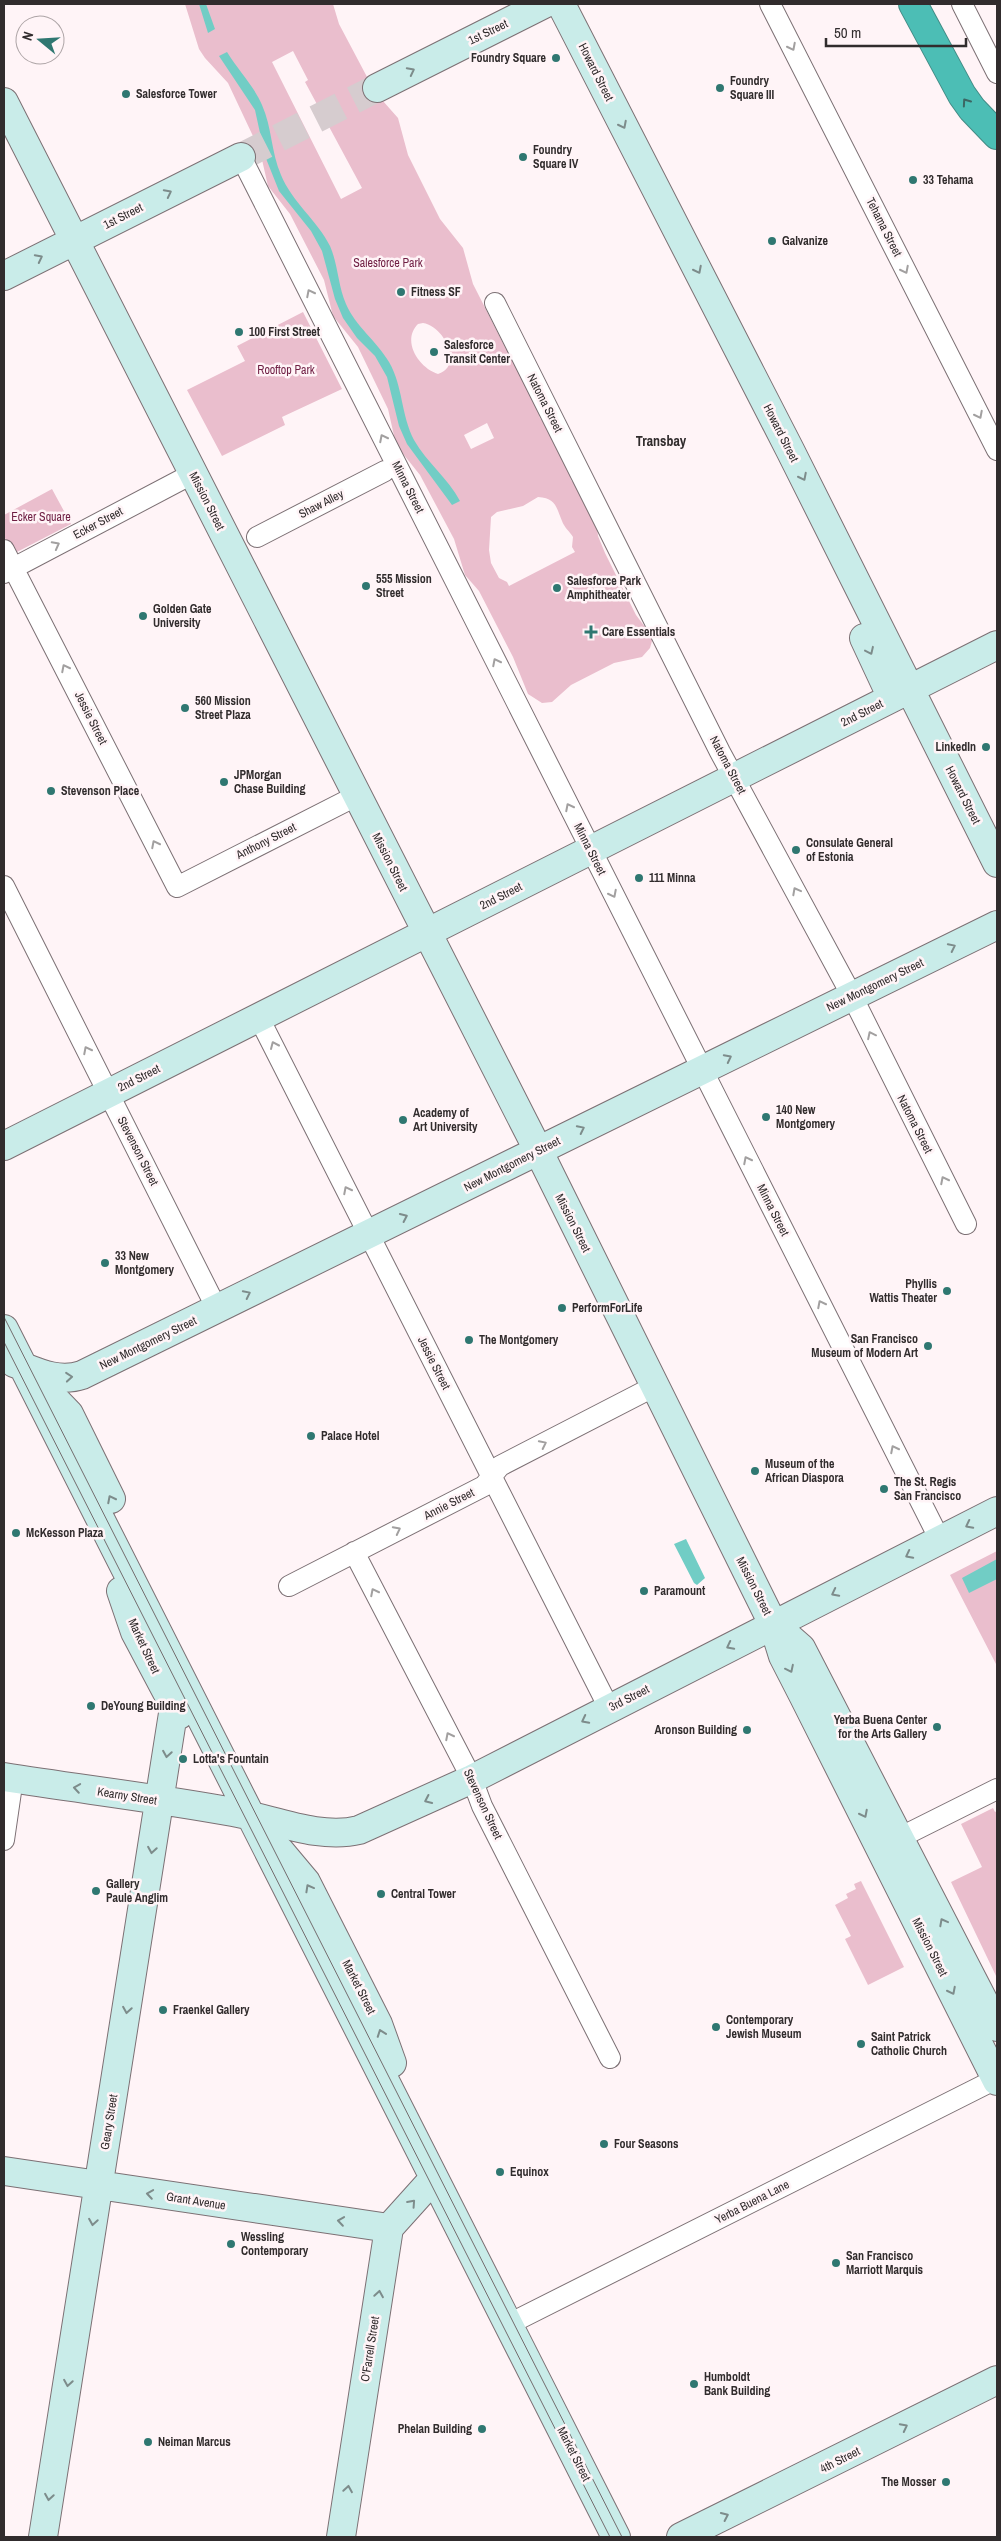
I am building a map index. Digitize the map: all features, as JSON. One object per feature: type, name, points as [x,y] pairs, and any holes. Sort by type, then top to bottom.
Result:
[{"type":"highway","points":[[913,4],[962,95],[978,116],[997,135]]},
{"type":"main road","name":"1st Street","points":[[377,88],[544,4]]},
{"type":"main road","name":"Howard Street","points":[[561,4],[827,524],[901,693],[997,863]]},
{"type":"main road","name":"Mission Street","points":[[4,102],[426,934],[538,1150],[773,1624],[792,1672],[997,2080]]},
{"type":"main road","name":"1st Street","points":[[4,276],[241,157]]},
{"type":"main road","name":"2nd Street","points":[[4,1146],[997,645]]},
{"type":"main road","name":"New Montgomery Street","points":[[13,1363],[46,1375],[69,1379],[217,1309],[997,925]]},
{"type":"main road","name":"Market Street","points":[[4,1329],[13,1363],[84,1486],[507,2325],[616,2537]]},
{"type":"main road","name":"Market Street","points":[[13,1363],[69,1414],[125,1526],[179,1675]]},
{"type":"main road","name":"Market Street","points":[[84,1486],[135,1632],[206,1769],[250,1815]]},
{"type":"main road","name":"3rd Street","points":[[250,1815],[326,1832],[348,1833],[376,1824],[472,1779],[997,1511]]},
{"type":"main road","name":"Mission Street","points":[[773,1624],[801,1648],[997,2028]]},
{"type":"main road","name":"Geary Street","points":[[43,2537],[174,1707]]},
{"type":"main road","name":"Kearny Street","points":[[9,1778],[250,1815]]},
{"type":"main road","name":"Grant Avenue","points":[[4,2171],[390,2228]]},
{"type":"main road","points":[[390,2228],[434,2178]]},
{"type":"main road","name":"O'Farrell Street","points":[[341,2537],[390,2228]]},
{"type":"main road","name":"Market Street","points":[[531,2372],[550,2448],[595,2537]]},
{"type":"main road","name":"4th Street","points":[[681,2537],[997,2380]]},
{"type":"street","name":"Tehama Street","points":[[770,4],[997,450]]},
{"type":"street","points":[[962,4],[997,73]]},
{"type":"street","name":"Minna Street","points":[[241,157],[940,1540]]},
{"type":"street","name":"Natoma Street","points":[[495,302],[664,640],[735,778],[852,996],[966,1224]]},
{"type":"street","name":"Shaw Alley","points":[[257,537],[385,471]]},
{"type":"street","name":"Ecker Street","points":[[8,570],[192,474]]},
{"type":"street","name":"Jessie Street","points":[[4,550],[8,570],[177,888]]},
{"type":"street","name":"Anthony Street","points":[[177,888],[356,796]]},
{"type":"street","name":"Stevenson Street","points":[[4,886],[217,1309]]},
{"type":"street","name":"Jessie Street","points":[[259,1018],[609,1708]]},
{"type":"street","name":"Annie Street","points":[[289,1586],[484,1486],[500,1466],[655,1386]]},
{"type":"street","name":"Stevenson Street","points":[[354,1552],[472,1779],[482,1806],[610,2058]]},
{"type":"street","points":[[4,1840],[9,1778]]},
{"type":"street","points":[[899,1838],[997,1789]]},
{"type":"street","name":"Yerba Buena Lane","points":[[507,2325],[997,2080]]},
{"type":"green space","name":"Salesforce Park","points":[[185,4],[333,4],[339,24],[375,92],[398,118],[408,155],[440,219],[463,248],[473,284],[506,349],[532,387],[540,418],[559,442],[564,452],[571,480],[588,500],[596,515],[598,536],[605,553],[636,615],[651,635],[650,648],[642,657],[614,663],[571,685],[552,702],[542,703],[528,694],[513,657],[479,591],[465,575],[454,539],[420,475],[400,450],[395,440],[388,409],[358,347],[333,316],[324,280],[290,214],[268,186],[260,151],[228,83],[199,49]],"holes":[[[293,51],[308,80],[305,82],[362,188],[341,199],[272,62]],[[423,323],[431,326],[444,338],[450,355],[450,363],[446,370],[438,374],[431,371],[424,366],[414,353],[411,338],[418,324]],[[487,423],[494,438],[471,449],[464,435]],[[538,497],[552,501],[564,525],[573,537],[572,547],[575,552],[509,586],[507,582],[499,578],[491,563],[489,550],[491,517],[497,512],[523,506]]]},
{"type":"green space","name":"Rooftop Park","points":[[303,312],[342,389],[282,417],[285,425],[222,456],[187,390],[245,361],[237,346]]},
{"type":"green space","name":"Ecker Square","points":[[52,489],[71,524],[13,554],[4,536],[4,515]]},
{"type":"green space","points":[[997,1551],[997,1666],[950,1575]]},
{"type":"green space","points":[[993,1808],[995,1812],[997,1811],[997,1978],[951,1882],[982,1867],[961,1824]]},
{"type":"green space","points":[[861,1881],[904,1967],[868,1985],[845,1939],[851,1936],[835,1905],[848,1898],[846,1894],[856,1889],[854,1884]]},
{"type":"water","points":[[199,4],[206,4],[215,29],[208,33]]},
{"type":"water","points":[[227,52],[255,91],[262,105],[268,122],[275,157],[286,185],[330,246],[343,297],[350,312],[384,354],[394,371],[414,440],[450,485],[460,501],[452,505],[407,444],[399,426],[387,377],[375,356],[357,338],[343,318],[335,299],[322,251],[311,231],[279,191],[265,156],[255,110],[219,56]]},
{"type":"water","points":[[686,1539],[705,1578],[697,1585],[694,1583],[674,1544]]},
{"type":"water","points":[[997,1559],[997,1579],[969,1593],[962,1578]]},
{"type":"tunnel","points":[[241,157],[377,88]]},
{"type":"tram line","points":[[4,1317],[622,2537]]},
{"type":"tram line","points":[[4,1342],[610,2537]]},
{"type":"place","name":"Foundry Square","points":[[556,58]]},
{"type":"place","name":"Foundry Square III","points":[[720,88]]},
{"type":"place","name":"Salesforce Tower","points":[[126,94]]},
{"type":"place","name":"Foundry Square IV","points":[[523,157]]},
{"type":"place","name":"33 Tehama","points":[[913,180]]},
{"type":"place","name":"Galvanize","points":[[772,241]]},
{"type":"place","name":"Fitness SF","points":[[401,292]]},
{"type":"place","name":"100 First Street","points":[[239,332]]},
{"type":"place","name":"Salesforce Transit Center","points":[[434,352]]},
{"type":"place","name":"555 Mission Street","points":[[366,586]]},
{"type":"place","name":"Salesforce Park Amphitheater","points":[[557,588]]},
{"type":"place","name":"Golden Gate University","points":[[143,616]]},
{"type":"place","name":"Care Essentials","points":[[591,632]]},
{"type":"place","name":"560 Mission Street Plaza","points":[[185,708]]},
{"type":"place","name":"LinkedIn","points":[[986,747]]},
{"type":"place","name":"JPMorgan Chase Building","points":[[224,782]]},
{"type":"place","name":"Stevenson Place","points":[[51,791]]},
{"type":"place","name":"Consulate General of Estonia","points":[[796,850]]},
{"type":"place","name":"111 Minna","points":[[639,878]]},
{"type":"place","name":"140 New Montgomery","points":[[766,1117]]},
{"type":"place","name":"Academy of Art University","points":[[403,1120]]},
{"type":"place","name":"33 New Montgomery","points":[[105,1263]]},
{"type":"place","name":"Phyllis Wattis Theater","points":[[947,1291]]},
{"type":"place","name":"PerformForLife","points":[[562,1308]]},
{"type":"place","name":"The Montgomery","points":[[469,1340]]},
{"type":"place","name":"San Francisco Museum of Modern Art","points":[[928,1346]]},
{"type":"place","name":"Palace Hotel","points":[[311,1436]]},
{"type":"place","name":"Museum of the African Diaspora","points":[[755,1471]]},
{"type":"place","name":"The St. Regis San Francisco","points":[[884,1489]]},
{"type":"place","name":"McKesson Plaza","points":[[16,1533]]},
{"type":"place","name":"Paramount","points":[[644,1591]]},
{"type":"place","name":"DeYoung Building","points":[[91,1706]]},
{"type":"place","name":"Yerba Buena Center for the Arts Gallery","points":[[937,1727]]},
{"type":"place","name":"Aronson Building","points":[[747,1730]]},
{"type":"place","name":"Lotta's Fountain","points":[[183,1759]]},
{"type":"place","name":"Gallery Paule Anglim","points":[[96,1891]]},
{"type":"place","name":"Central Tower","points":[[381,1894]]},
{"type":"place","name":"Fraenkel Gallery","points":[[163,2010]]},
{"type":"place","name":"Contemporary Jewish Museum","points":[[716,2027]]},
{"type":"place","name":"Saint Patrick Catholic Church","points":[[861,2044]]},
{"type":"place","name":"Four Seasons","points":[[604,2144]]},
{"type":"place","name":"Equinox","points":[[500,2172]]},
{"type":"place","name":"Wessling Contemporary","points":[[231,2244]]},
{"type":"place","name":"San Francisco Marriott Marquis","points":[[836,2263]]},
{"type":"place","name":"Humboldt Bank Building","points":[[694,2384]]},
{"type":"place","name":"Phelan Building","points":[[482,2429]]},
{"type":"place","name":"Neiman Marcus","points":[[148,2442]]},
{"type":"place","name":"The Mosser","points":[[946,2482]]},
{"type":"district","name":"Transbay","points":[[661,441]]}]
